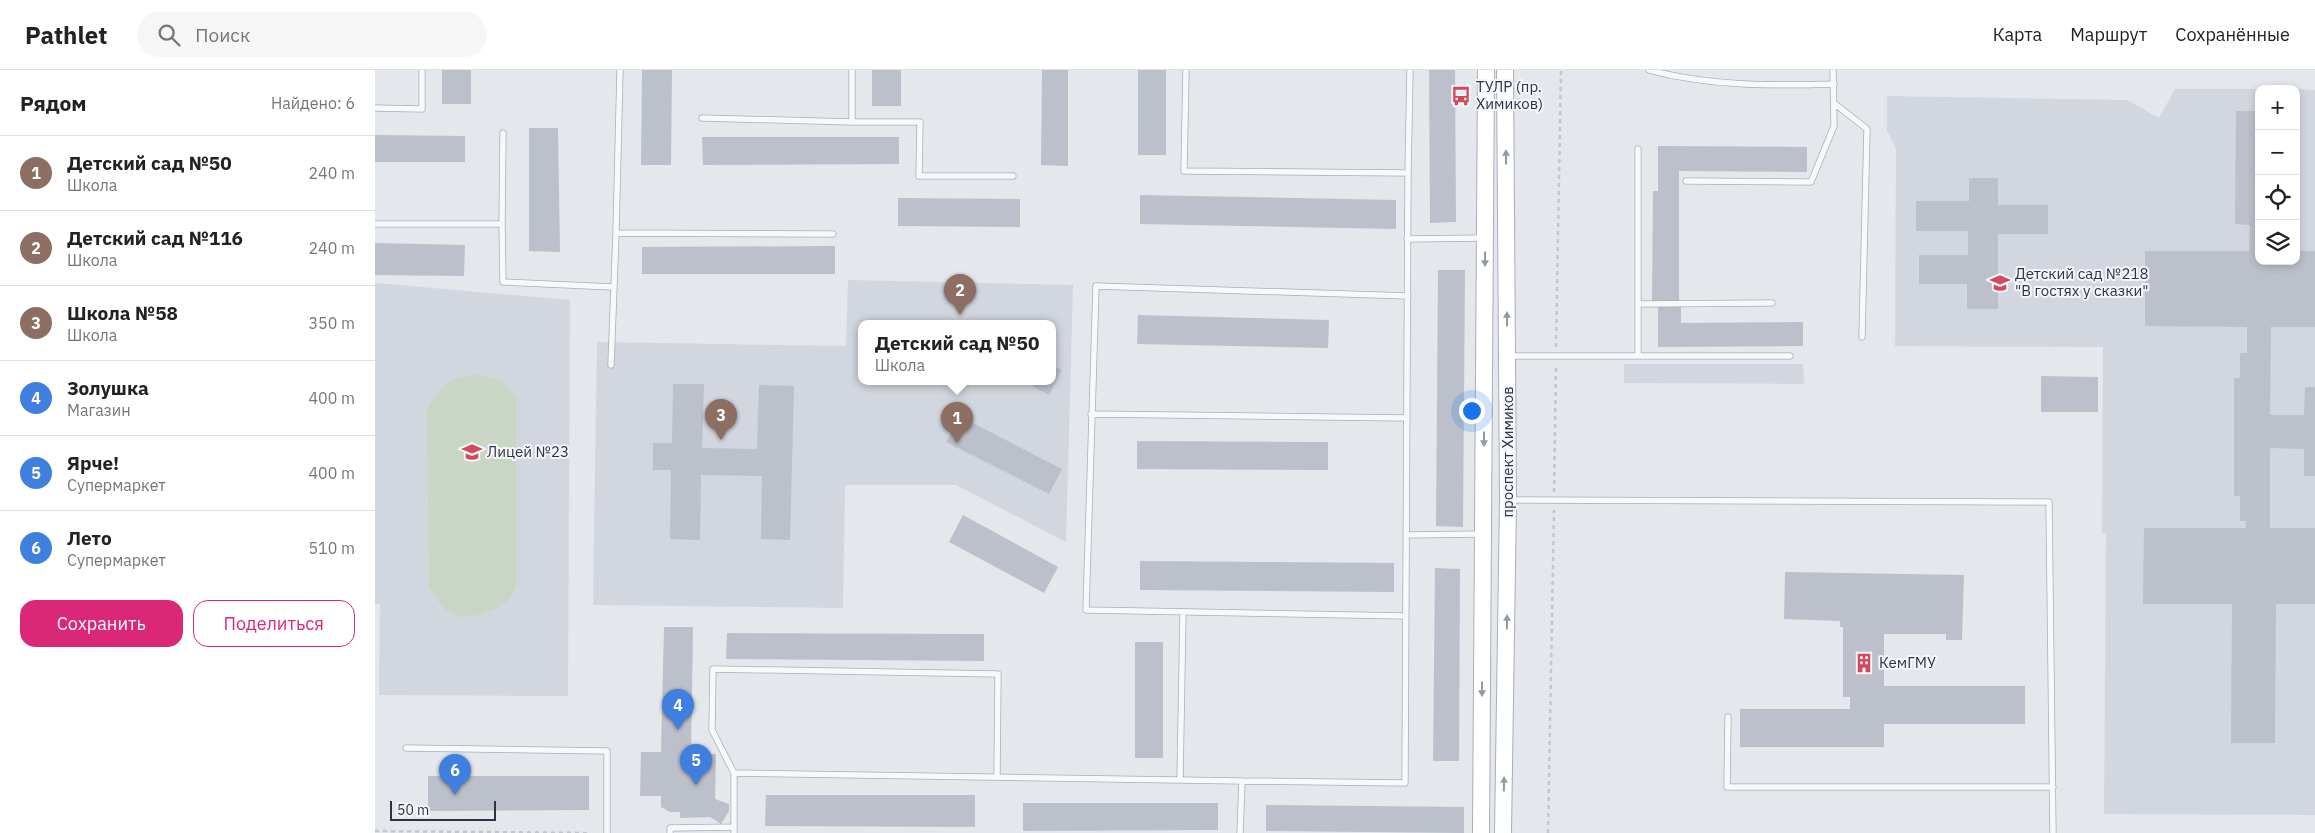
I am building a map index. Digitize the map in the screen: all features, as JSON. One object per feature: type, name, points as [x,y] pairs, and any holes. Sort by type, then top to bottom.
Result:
[{"type":"main road","name":"проспект Химиков","points":[[1481,833],[1487,70]]},
{"type":"main road","name":"проспект Химиков","points":[[1503,833],[1508,500],[1505,70]]},
{"type":"lane","points":[[375,108],[422,109],[422,70]]},
{"type":"lane","points":[[611,365],[620,70]]},
{"type":"lane","points":[[852,70],[852,122]]},
{"type":"lane","points":[[1186,70],[1184,171],[1408,173]]},
{"type":"lane","points":[[734,773],[1405,783],[1407,239],[1410,70]]},
{"type":"lane","points":[[1649,70],[1678,78],[1774,86],[1834,84]]},
{"type":"lane","points":[[1686,181],[1811,182],[1834,126],[1833,70]]},
{"type":"lane","points":[[1835,104],[1867,128],[1862,336]]},
{"type":"lane","points":[[702,118],[920,122],[919,176],[1013,176]]},
{"type":"lane","points":[[503,133],[503,282],[613,287]]},
{"type":"lane","points":[[1638,149],[1638,356]]},
{"type":"lane","points":[[375,224],[502,224]]},
{"type":"lane","points":[[616,232],[833,234]]},
{"type":"lane","points":[[1407,239],[1485,238]]},
{"type":"lane","points":[[1406,616],[1087,610],[1096,286],[1408,296]]},
{"type":"lane","points":[[1638,304],[1772,303]]},
{"type":"lane","points":[[1507,356],[1790,356]]},
{"type":"lane","points":[[1091,414],[1407,418]]},
{"type":"lane","points":[[1508,500],[2049,502],[2053,833]]},
{"type":"lane","points":[[1405,535],[1483,534]]},
{"type":"lane","points":[[1180,780],[1183,612]]},
{"type":"lane","points":[[670,833],[670,828],[734,830],[734,773],[712,730],[713,669],[998,674],[997,777]]},
{"type":"lane","points":[[1728,717],[1727,787],[2053,787]]},
{"type":"lane","points":[[406,748],[607,751],[607,833]]},
{"type":"lane","points":[[1240,833],[1242,781]]},
{"type":"path","points":[[1548,833],[1561,70]]},
{"type":"path","points":[[375,831],[590,833]]},
{"type":"shaded area","points":[[2175,89],[2255,89],[2255,265],[2300,265],[2300,89],[2315,90],[2315,815],[2104,814],[2106,533],[2102,533],[2103,347],[1895,346],[1896,149],[1887,130],[1887,96],[2127,100],[2159,118]]},
{"type":"shaded area","points":[[848,280],[1073,285],[1066,542],[956,485],[845,485],[843,608],[593,605],[597,342],[846,346]]},
{"type":"shaded area","name":"Лицей №23","points":[[375,283],[570,300],[568,696],[379,695],[380,604],[375,604]]},
{"type":"shaded area","points":[[1624,364],[1803,364],[1804,384],[1624,383]]},
{"type":"green space","points":[[479,375],[501,381],[516,397],[516,586],[507,602],[495,609],[478,615],[459,617],[443,608],[429,587],[427,409],[437,393],[447,383],[461,377]]},
{"type":"building","points":[[442,70],[471,70],[471,104],[442,104]]},
{"type":"building","points":[[642,70],[672,70],[671,165],[641,165]]},
{"type":"building","points":[[872,70],[901,70],[901,106],[872,106]]},
{"type":"building","points":[[1042,70],[1068,70],[1068,166],[1041,165]]},
{"type":"building","points":[[1138,70],[1166,70],[1166,155],[1138,155]]},
{"type":"building","points":[[1429,70],[1455,70],[1456,222],[1430,223]]},
{"type":"building","points":[[2236,111],[2255,111],[2255,265],[2300,265],[2300,251],[2315,251],[2315,327],[2271,327],[2270,415],[2304,415],[2305,387],[2315,387],[2315,476],[2304,476],[2304,449],[2270,448],[2270,528],[2315,528],[2315,604],[2276,604],[2275,743],[2231,743],[2232,604],[2143,604],[2144,528],[2246,528],[2246,521],[2240,521],[2240,496],[2234,496],[2234,378],[2240,378],[2240,353],[2247,353],[2247,327],[2145,326],[2145,251],[2249,251],[2250,225],[2235,224]]},
{"type":"building","points":[[529,128],[558,128],[560,252],[529,251]]},
{"type":"building","points":[[375,135],[465,136],[465,162],[375,162]]},
{"type":"building","points":[[702,137],[899,137],[899,164],[703,165]]},
{"type":"building","points":[[1658,146],[1807,147],[1807,172],[1679,171],[1679,301],[1652,301],[1653,191],[1658,191]]},
{"type":"building","points":[[1969,178],[1998,178],[1998,205],[2048,205],[2048,234],[1998,234],[1998,309],[1967,309],[1967,284],[1919,284],[1919,255],[1968,255],[1968,231],[1916,231],[1916,201],[1969,201]]},
{"type":"building","points":[[1140,195],[1396,200],[1396,229],[1140,224]]},
{"type":"building","points":[[898,198],[1020,199],[1020,227],[898,226]]},
{"type":"building","points":[[375,243],[465,245],[464,276],[375,275]]},
{"type":"building","points":[[835,246],[835,274],[642,274],[642,247]]},
{"type":"building","points":[[1438,270],[1465,270],[1463,527],[1436,526]]},
{"type":"building","points":[[1658,307],[1681,307],[1681,323],[1803,322],[1803,346],[1658,347]]},
{"type":"building","points":[[1138,315],[1329,320],[1328,348],[1137,344]]},
{"type":"building","points":[[1056,367],[1062,370],[1056,382]]},
{"type":"building","points":[[2041,376],[2098,377],[2098,412],[2041,412]]},
{"type":"building","points":[[673,384],[704,384],[702,448],[757,449],[759,385],[794,386],[790,540],[761,539],[762,476],[701,475],[700,540],[670,539],[671,470],[653,470],[653,443],[672,443]]},
{"type":"building","points":[[1031,385],[1054,385],[1049,395]]},
{"type":"building","points":[[959,416],[1062,469],[1049,494],[946,442]]},
{"type":"building","points":[[1137,441],[1328,442],[1328,470],[1137,469]]},
{"type":"building","points":[[963,515],[1058,567],[1044,593],[949,542]]},
{"type":"building","points":[[1140,561],[1394,563],[1394,592],[1140,590]]},
{"type":"building","points":[[1435,568],[1460,569],[1459,761],[1433,761]]},
{"type":"building","name":"КемГМУ","points":[[1785,572],[1964,575],[1962,640],[1946,640],[1946,634],[1884,634],[1884,686],[2025,686],[2025,724],[1884,724],[1884,747],[1740,747],[1740,709],[1850,709],[1850,697],[1843,697],[1843,627],[1840,627],[1840,621],[1784,619]]},
{"type":"building","points":[[664,627],[693,627],[691,753],[716,754],[715,799],[729,804],[729,811],[721,824],[710,817],[680,818],[680,812],[670,812],[661,807],[661,796],[640,796],[641,752],[661,752]]},
{"type":"building","points":[[727,633],[984,634],[984,661],[726,659]]},
{"type":"building","points":[[1135,642],[1163,642],[1163,758],[1135,758]]},
{"type":"building","points":[[428,776],[589,776],[589,810],[428,811]]},
{"type":"building","points":[[766,795],[975,795],[975,827],[765,826]]},
{"type":"building","points":[[1023,803],[1218,803],[1218,830],[1023,831]]},
{"type":"building","points":[[1266,805],[1464,807],[1464,833],[1266,831]]},
{"type":"place","name":"ТУЛР (пр. Химиков)","points":[[1461,96]]},
{"type":"place","name":"Детский сад №218 \"В гостях у сказки\"","points":[[2000,283]]},
{"type":"place","name":"Детский сад №116","points":[[960,315]]},
{"type":"place","name":"Школа №58","points":[[721,440]]},
{"type":"place","name":"Детский сад №50","points":[[957,443]]},
{"type":"place","name":"Лицей №23","points":[[472,452]]},
{"type":"place","name":"КемГМУ","points":[[1864,663]]},
{"type":"place","name":"Золушка","points":[[678,730]]},
{"type":"place","name":"Ярче!","points":[[696,785]]},
{"type":"place","name":"Лето","points":[[455,795]]}]
